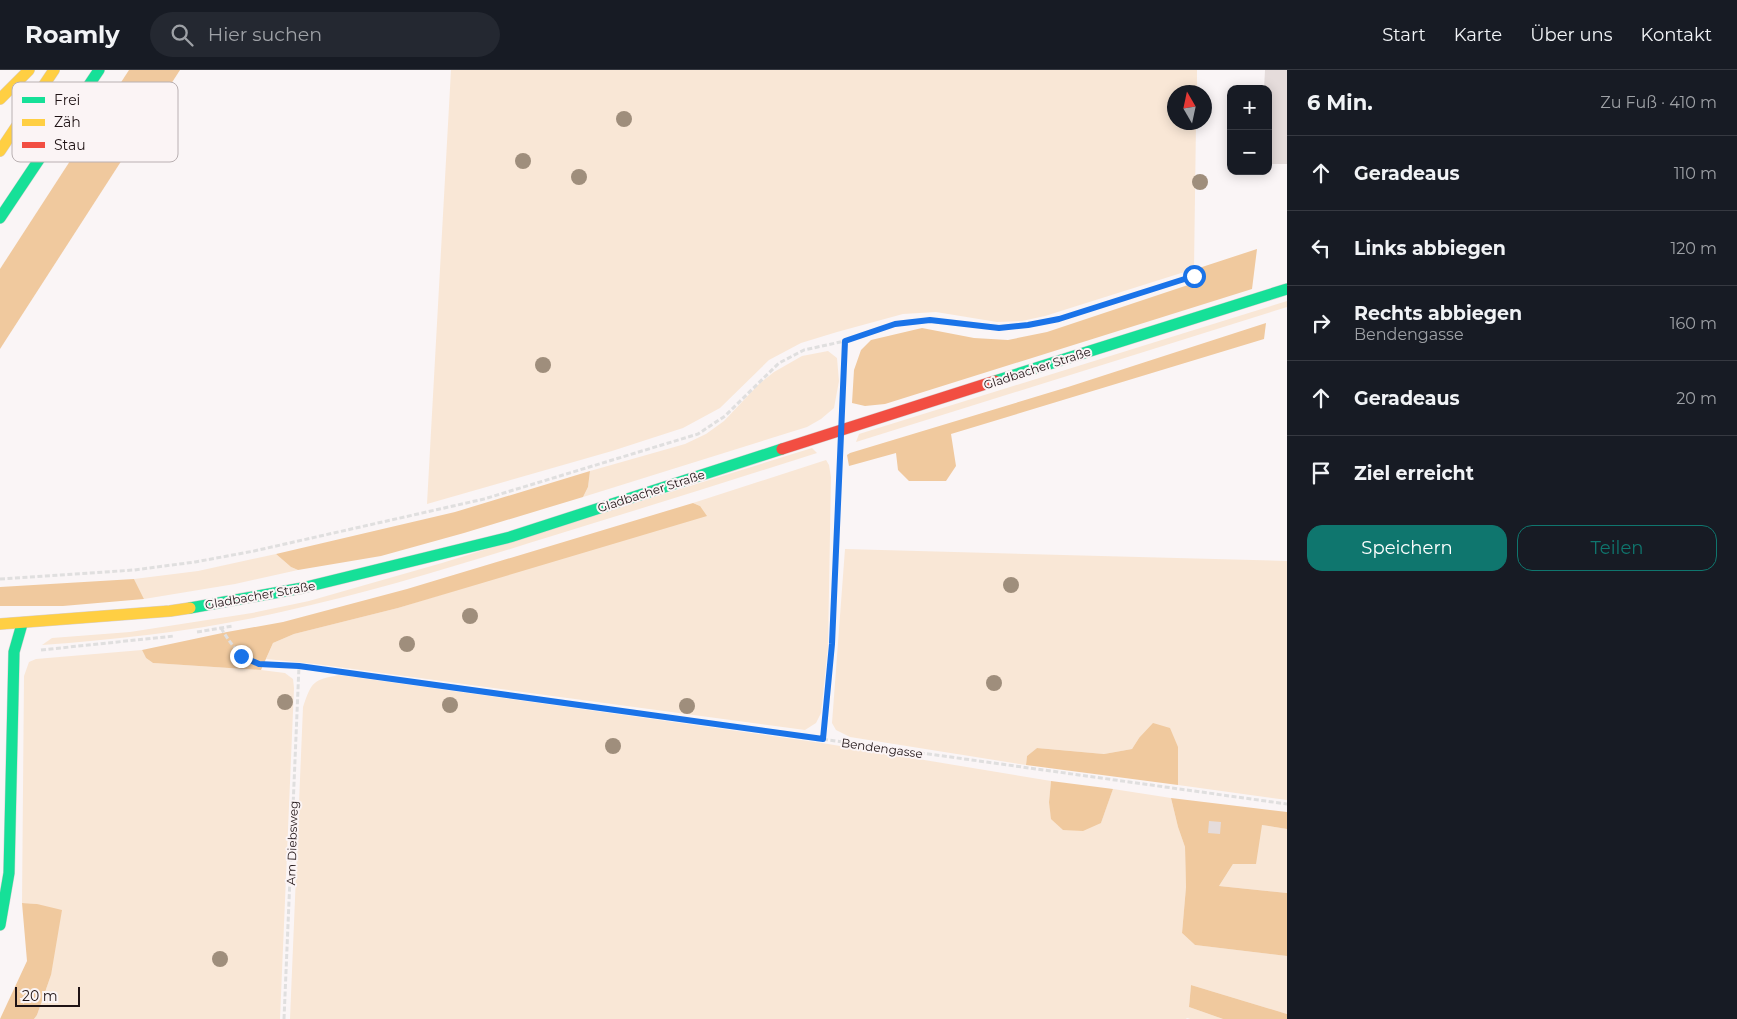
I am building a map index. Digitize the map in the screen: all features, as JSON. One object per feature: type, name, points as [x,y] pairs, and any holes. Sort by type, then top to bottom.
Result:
[{"type":"main road","points":[[17,82],[29,70]]},
{"type":"main road","points":[[46,82],[54,70]]},
{"type":"main road","points":[[91,82],[99,70]]},
{"type":"main road","points":[[0,100],[12,88]]},
{"type":"main road","points":[[0,151],[12,133]]},
{"type":"main road","points":[[0,218],[37,162]]},
{"type":"main road","name":"Gladbacher Straße","points":[[0,624],[22,624],[170,611],[302,588],[510,537],[1287,289]]},
{"type":"main road","points":[[0,925],[9,873],[14,652],[22,624]]},
{"type":"path","points":[[0,579],[134,570],[195,562],[484,499],[698,434],[725,416],[779,363],[804,350],[845,341],[895,324],[930,320],[999,328],[1028,325],[1059,319],[1194,276]]},
{"type":"path","points":[[823,739],[832,644],[845,341]]},
{"type":"path","name":"Bendengasse","points":[[221,628],[231,645],[241,656],[259,664],[299,666],[1287,804]]},
{"type":"path","name":"Am Diebsweg","points":[[284,1019],[299,666]]},
{"type":"shaded area","points":[[129,70],[180,70],[172,82],[121,82]]},
{"type":"shaded area","points":[[451,70],[1197,70],[1197,85],[1167,85],[1167,130],[1196,130],[1194,269],[1045,316],[1022,321],[997,322],[936,312],[903,314],[801,343],[769,360],[720,408],[683,428],[612,451],[427,504]]},
{"type":"shaded area","points":[[69,162],[121,162],[0,349],[0,269]]},
{"type":"shaded area","points":[[1257,249],[1252,289],[885,404],[865,406],[852,403],[854,370],[861,350],[871,340],[922,328],[974,338],[1008,340],[1047,332],[1200,281],[1199,268]]},
{"type":"shaded area","points":[[1287,301],[1287,307],[856,442],[859,434]]},
{"type":"shaded area","points":[[1266,323],[1264,339],[951,434],[956,466],[946,481],[909,481],[898,470],[896,453],[849,466],[847,455],[850,453],[1068,387]]},
{"type":"shaded area","points":[[828,351],[837,358],[839,381],[834,408],[821,419],[807,427],[583,497],[588,487],[590,471],[685,444],[706,434],[724,421],[759,384],[774,372],[802,356]]},
{"type":"shaded area","points":[[812,448],[817,453],[485,557],[350,596],[192,629],[132,637],[42,645],[52,638],[130,632],[252,613],[309,601],[442,563]]},
{"type":"shaded area","points":[[826,460],[831,477],[828,647],[821,713],[816,723],[805,730],[316,664],[266,659],[273,643],[294,634],[398,608],[534,566],[700,506],[693,503]]},
{"type":"shaded area","points":[[590,471],[588,487],[583,497],[381,556],[298,570],[291,567],[276,554],[455,512]]},
{"type":"shaded area","points":[[693,503],[700,506],[707,516],[398,608],[294,634],[273,643],[261,670],[153,663],[146,658],[142,650],[283,622],[407,589]]},
{"type":"shaded area","points":[[845,549],[1287,561],[1287,800],[1178,785],[1177,770],[1139,738],[1132,749],[1104,754],[1037,748],[1027,756],[1026,765],[850,737],[836,730],[832,723]]},
{"type":"shaded area","points":[[276,554],[291,567],[298,570],[235,584],[144,599],[134,579],[198,571]]},
{"type":"shaded area","points":[[134,579],[144,599],[63,606],[0,606],[0,587]]},
{"type":"shaded area","points":[[142,650],[146,658],[153,663],[261,670],[285,673],[293,679],[280,1019],[34,1019],[51,975],[37,904],[22,903],[24,676],[29,662],[36,659]]},
{"type":"shaded area","points":[[339,675],[822,743],[1051,781],[1049,802],[1101,823],[1113,789],[1171,798],[1185,847],[1186,887],[1182,933],[1195,945],[1287,956],[1287,1014],[1191,985],[1189,1007],[1223,1019],[290,1019],[303,707],[311,687],[315,683],[324,678]]},
{"type":"shaded area","points":[[1153,723],[1170,728],[1178,747],[1178,785],[1026,765],[1027,756],[1037,748],[1104,754],[1132,749]]},
{"type":"shaded area","points":[[1051,781],[1113,789],[1101,823],[1083,831],[1063,830],[1051,819],[1049,802]]},
{"type":"shaded area","points":[[1171,798],[1287,812],[1287,829],[1262,825],[1256,864],[1233,864],[1219,886],[1287,893],[1287,956],[1195,945],[1182,933],[1186,887],[1185,847]]},
{"type":"shaded area","points":[[1262,825],[1287,829],[1287,893],[1219,886],[1233,864]]},
{"type":"shaded area","points":[[22,903],[37,904],[62,910],[51,975],[34,1019],[0,1019],[27,961]]},
{"type":"shaded area","points":[[1191,985],[1287,1014],[1287,1019],[1223,1019],[1189,1007]]},
{"type":"building","points":[[1265,70],[1287,70],[1287,164],[1272,164],[1272,85],[1264,85]]},
{"type":"building","points":[[1209,821],[1221,822],[1220,834],[1208,833]]},
{"type":"traffic: fast","points":[[91,82],[99,70]]},
{"type":"traffic: fast","points":[[0,218],[37,162]]},
{"type":"traffic: fast","points":[[995,381],[1287,289]]},
{"type":"traffic: fast","points":[[190,608],[302,588],[510,537],[782,449]]},
{"type":"traffic: fast","points":[[0,925],[9,873],[14,652],[22,624]]},
{"type":"traffic: slow","points":[[17,82],[29,70]]},
{"type":"traffic: slow","points":[[46,82],[54,70]]},
{"type":"traffic: slow","points":[[0,99],[12,87]]},
{"type":"traffic: slow","points":[[0,151],[12,133]]},
{"type":"traffic: slow","points":[[0,624],[190,608]]},
{"type":"traffic: jam","points":[[782,449],[995,381]]},
{"type":"route","points":[[241,656],[259,664],[299,666],[823,739],[832,644],[845,341],[895,324],[930,320],[999,328],[1028,325],[1059,319],[1194,276]]}]
